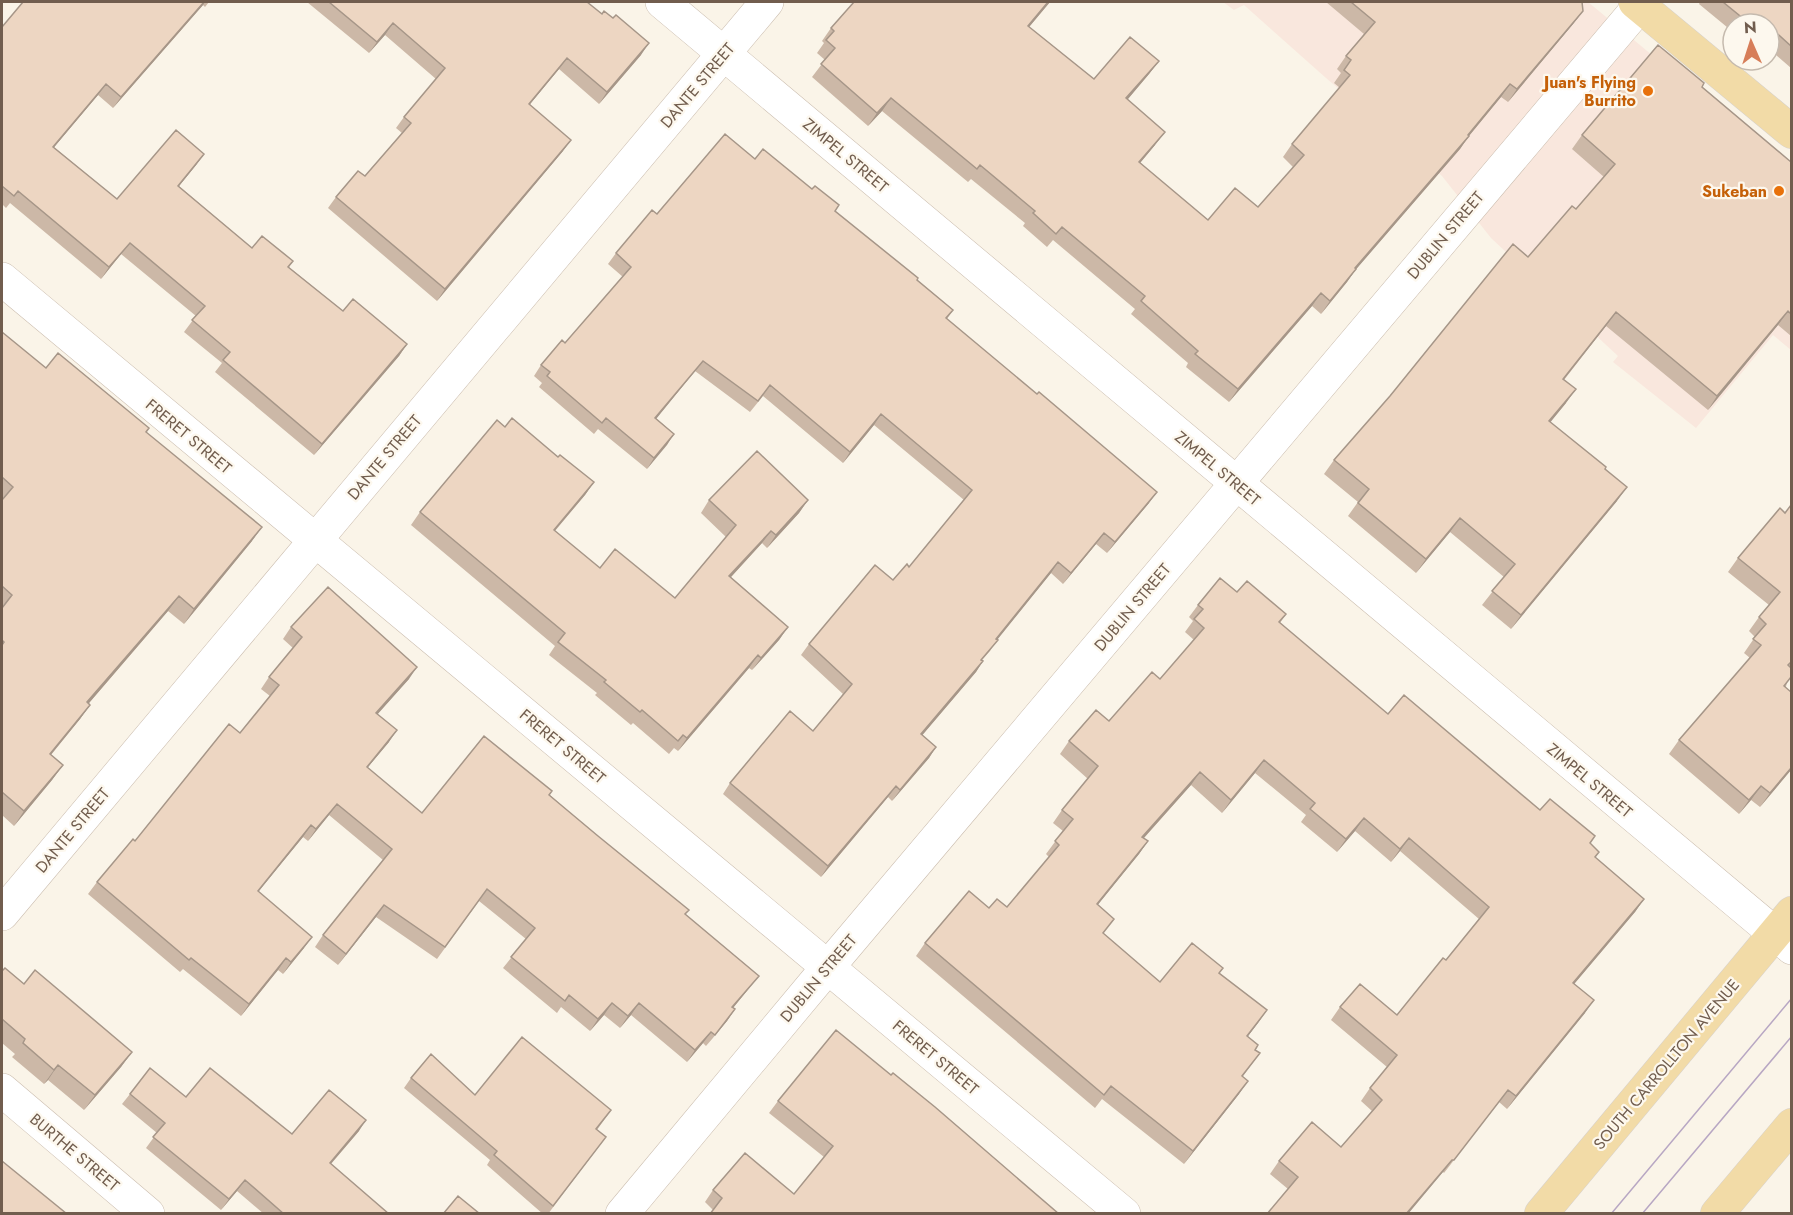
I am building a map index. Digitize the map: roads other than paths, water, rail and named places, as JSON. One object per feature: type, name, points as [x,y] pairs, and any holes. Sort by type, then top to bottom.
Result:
[{"type":"main road","points":[[1639,3],[1791,132]]},
{"type":"main road","name":"SOUTH CARROLLTON AVENUE","points":[[1540,1214],[1786,932]]},
{"type":"main road","points":[[1717,1214],[1791,1125]]},
{"type":"street","name":"ZIMPEL STREET","points":[[662,2],[1236,483],[1786,932]]},
{"type":"street","name":"DANTE STREET","points":[[2,914],[767,2]]},
{"type":"street","name":"DUBLIN STREET","points":[[622,1214],[1639,3]]},
{"type":"street","name":"FRERET STREET","points":[[2,279],[1124,1214]]},
{"type":"street","name":"BURTHE STREET","points":[[2,1090],[148,1214]]},
{"type":"tram line","points":[[1611,1214],[1792,998]]},
{"type":"tram line","points":[[1642,1214],[1792,1036]]},
{"type":"place","name":"Juan's Flying Burrito","points":[[1648,91]]},
{"type":"place","name":"Sukeban","points":[[1779,191]]}]
